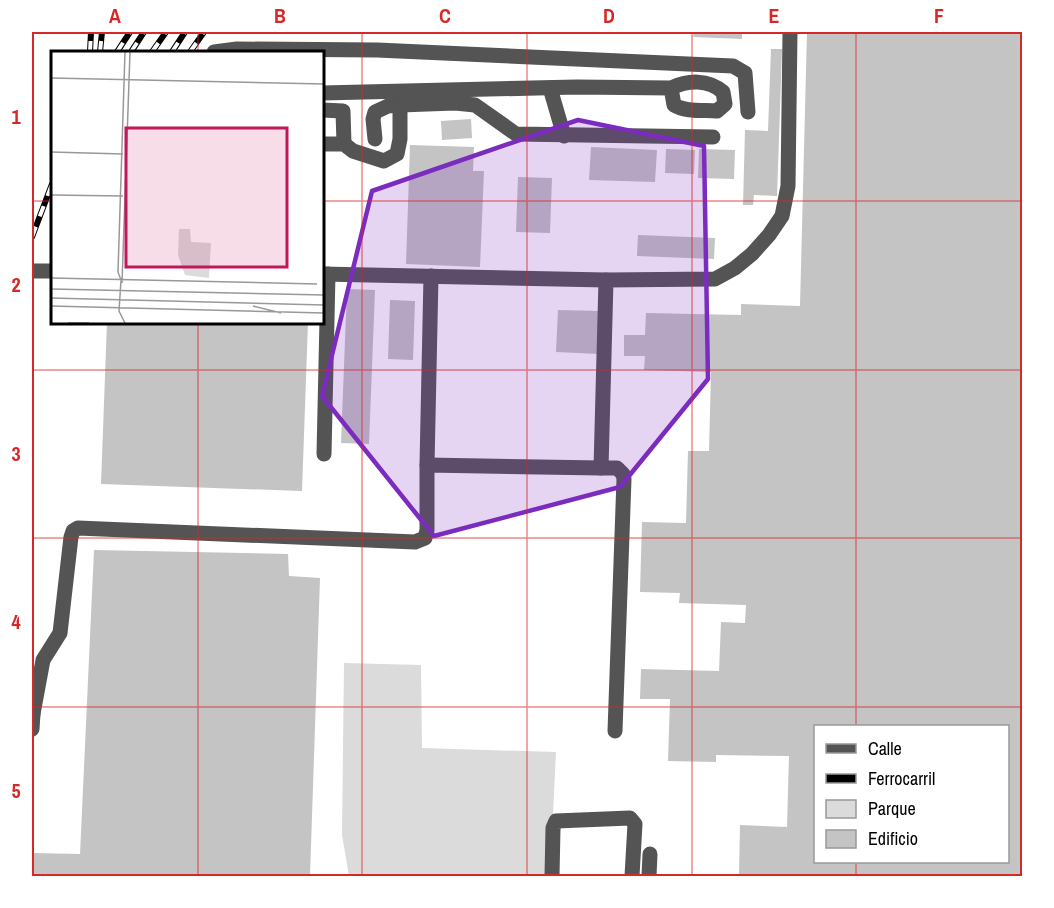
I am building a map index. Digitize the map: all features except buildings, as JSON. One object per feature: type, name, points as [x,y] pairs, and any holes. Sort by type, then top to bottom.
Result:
[{"type":"lane","points":[[324,454],[325,274],[606,280],[714,279],[735,268],[752,254],[782,216],[788,186],[790,32]]},
{"type":"lane","points":[[226,51],[377,50],[734,66],[745,74],[748,112]]},
{"type":"lane","points":[[697,66],[697,109]]},
{"type":"lane","points":[[324,93],[670,88],[680,83],[698,82],[714,84],[723,92],[725,104],[717,111],[682,110],[674,105],[670,88]]},
{"type":"lane","points":[[550,88],[564,136]]},
{"type":"lane","points":[[343,93],[344,144]]},
{"type":"lane","points":[[375,157],[373,119],[375,112],[388,106],[400,105],[455,103],[475,105],[516,134],[713,137]]},
{"type":"lane","points":[[324,144],[344,144],[353,152],[384,161],[397,154],[400,139],[400,105]]},
{"type":"lane","points":[[324,110],[343,111]]},
{"type":"lane","points":[[375,139],[380,134],[387,133],[400,139]]},
{"type":"lane","points":[[32,271],[51,271]]},
{"type":"lane","points":[[32,719],[43,660],[60,633],[71,537],[78,528],[415,542],[425,538],[427,530],[431,276]]},
{"type":"lane","points":[[601,468],[606,280]]},
{"type":"lane","points":[[427,465],[617,468],[622,474],[624,479],[615,731]]},
{"type":"lane","points":[[552,876],[553,828],[556,821],[630,818],[635,824],[632,876]]},
{"type":"lane","points":[[650,854],[650,876]]},
{"type":"highlighted area","points":[[578,120],[704,146],[708,379],[620,487],[434,536],[322,396],[372,191]]},
{"type":"green space","points":[[344,663],[421,665],[422,748],[556,752],[550,876],[349,876],[342,835]]},
{"type":"railway","points":[[90,51],[91,32]]},
{"type":"railway","points":[[100,51],[102,32]]},
{"type":"railway","points":[[118,51],[130,32]]},
{"type":"railway","points":[[132,51],[144,32]]},
{"type":"railway","points":[[153,51],[166,32]]},
{"type":"railway","points":[[173,51],[185,32]]},
{"type":"railway","points":[[191,51],[204,32]]},
{"type":"railway","points":[[32,237],[51,187]]}]
